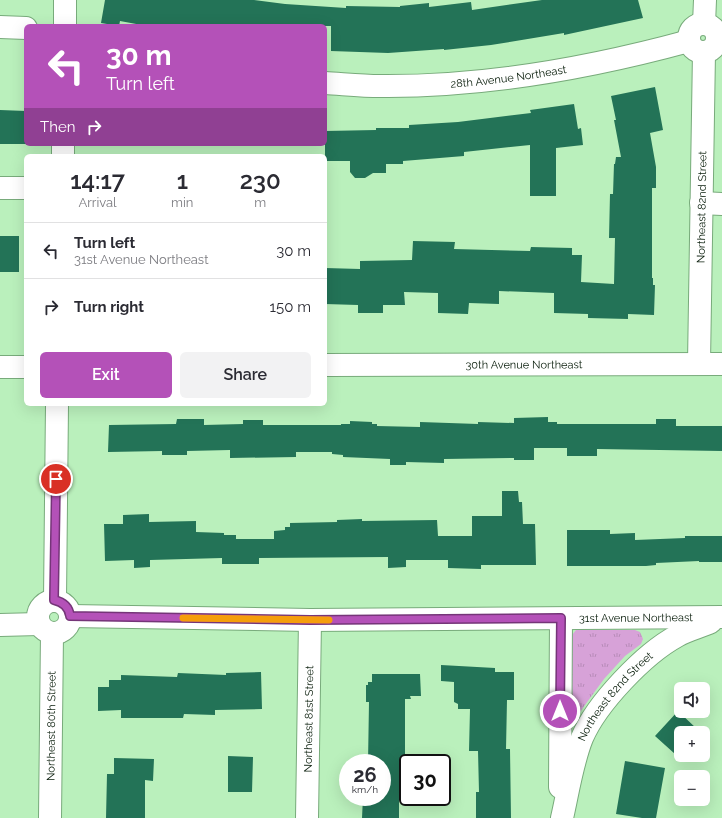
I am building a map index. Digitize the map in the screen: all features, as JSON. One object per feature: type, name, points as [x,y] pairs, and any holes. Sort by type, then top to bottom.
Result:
[{"type":"street","points":[[65,0],[65,24]]},
{"type":"street","name":"Northeast 82nd Street","points":[[698,363],[712,204],[705,0]]},
{"type":"street","points":[[0,28],[24,28]]},
{"type":"street","name":"28th Avenue Northeast","points":[[327,83],[379,86],[449,84],[517,76],[611,60],[707,38]]},
{"type":"street","points":[[0,188],[24,188]]},
{"type":"street","name":"30th Avenue Northeast","points":[[327,366],[722,364]]},
{"type":"street","points":[[0,367],[24,367]]},
{"type":"street","points":[[54,600],[57,406]]},
{"type":"street","points":[[0,624],[62,631],[69,624],[70,616],[68,608],[65,604],[54,600],[44,603],[40,608],[37,613],[45,629]]},
{"type":"street","name":"31st Avenue Northeast","points":[[70,616],[310,620],[722,618]]},
{"type":"street","name":"Northeast 82nd Street","points":[[561,618],[561,818]]},
{"type":"street","name":"Northeast 82nd Street","points":[[561,818],[576,756],[587,727],[616,689],[634,670],[666,642],[679,634],[722,618]]},
{"type":"street","name":"Northeast 81st Street","points":[[307,818],[310,620]]},
{"type":"street","name":"Northeast 80th Street","points":[[45,629],[50,818]]},
{"type":"green space","points":[[576,630],[635,630],[640,632],[643,639],[641,644],[625,656],[604,679],[577,716],[571,711],[572,635]]},
{"type":"building","points":[[105,0],[254,0],[285,4],[346,8],[346,6],[400,7],[429,3],[429,7],[471,2],[472,10],[542,0],[638,0],[643,18],[564,35],[564,33],[491,45],[444,50],[388,53],[331,51],[331,26],[327,26],[327,24],[136,24],[120,21],[119,24],[101,23]]},
{"type":"building","points":[[655,87],[663,130],[650,133],[656,167],[656,188],[652,188],[652,278],[653,285],[655,285],[654,315],[628,314],[628,319],[588,318],[588,314],[554,313],[554,293],[499,291],[499,304],[469,303],[468,314],[438,313],[438,293],[404,292],[405,305],[383,305],[383,313],[358,313],[358,305],[327,304],[327,268],[360,269],[360,261],[412,260],[413,241],[455,242],[454,249],[530,251],[531,247],[572,248],[572,255],[582,255],[581,282],[614,284],[615,238],[609,238],[610,194],[613,194],[614,164],[616,157],[621,157],[611,96]]},
{"type":"building","points":[[574,104],[578,129],[581,128],[583,145],[556,148],[556,196],[530,196],[530,145],[464,152],[464,156],[403,161],[403,164],[386,164],[386,173],[373,173],[365,178],[355,178],[350,172],[350,161],[327,161],[327,154],[325,154],[325,146],[327,146],[327,131],[409,128],[409,125],[458,122],[531,113],[530,110]]},
{"type":"building","points":[[0,110],[24,111],[24,144],[0,144]]},
{"type":"building","points":[[0,236],[19,236],[19,272],[0,272]]},
{"type":"building","points":[[548,417],[548,422],[557,422],[557,424],[656,424],[656,419],[676,419],[676,426],[722,426],[722,451],[597,449],[597,456],[567,456],[567,448],[534,448],[534,460],[514,460],[514,458],[444,459],[444,463],[406,462],[406,465],[390,465],[390,459],[343,457],[343,455],[332,454],[332,452],[296,452],[296,457],[230,458],[230,450],[187,451],[187,455],[162,455],[162,451],[108,452],[109,425],[176,424],[177,419],[204,419],[204,425],[243,424],[243,420],[263,420],[263,425],[341,425],[350,424],[350,421],[372,422],[372,424],[377,424],[377,426],[420,427],[420,422],[478,424],[478,422],[514,423],[514,418]]},
{"type":"building","points":[[502,491],[518,491],[519,502],[522,502],[523,524],[535,524],[536,565],[481,565],[481,569],[448,568],[448,560],[406,560],[406,567],[388,568],[388,557],[259,558],[259,564],[222,564],[222,558],[150,560],[150,567],[134,568],[134,560],[105,561],[104,524],[123,524],[123,515],[149,514],[149,522],[196,521],[196,532],[236,535],[236,539],[274,539],[274,531],[285,530],[285,527],[290,527],[290,523],[337,522],[337,520],[362,519],[362,521],[437,520],[438,536],[472,536],[472,516],[502,516]]},
{"type":"building","points":[[567,530],[610,530],[610,534],[635,533],[635,540],[685,538],[685,536],[722,536],[722,562],[699,561],[656,563],[656,565],[646,566],[567,566]]},
{"type":"building","points":[[441,665],[495,668],[495,672],[514,672],[514,700],[507,700],[506,749],[510,749],[511,818],[476,818],[476,792],[479,792],[478,751],[469,751],[470,709],[458,709],[458,704],[454,702],[454,682],[441,681]]},
{"type":"building","points":[[261,672],[262,709],[215,710],[215,715],[184,714],[183,718],[121,718],[121,710],[98,711],[98,687],[109,687],[109,680],[121,680],[121,675],[177,677],[178,673],[226,675],[226,673]]},
{"type":"building","points":[[372,674],[420,674],[421,696],[410,696],[411,699],[405,699],[405,754],[399,754],[399,818],[362,818],[363,806],[391,806],[391,754],[368,754],[369,702],[366,702],[366,685],[368,685],[368,682],[372,682]]},
{"type":"building","points":[[674,715],[674,718],[685,718],[694,726],[674,726],[674,753],[655,736]]},
{"type":"building","points":[[228,756],[253,757],[252,792],[228,792]]},
{"type":"building","points":[[114,758],[154,759],[153,781],[145,780],[145,818],[106,818],[107,774],[114,774]]},
{"type":"building","points":[[625,761],[665,768],[656,818],[642,818],[616,814]]},
{"type":"slow traffic","points":[[183,618],[329,620]]},
{"type":"route","points":[[56,479],[54,600],[58,600],[65,604],[68,608],[70,616],[310,620],[561,618],[560,711]]}]
